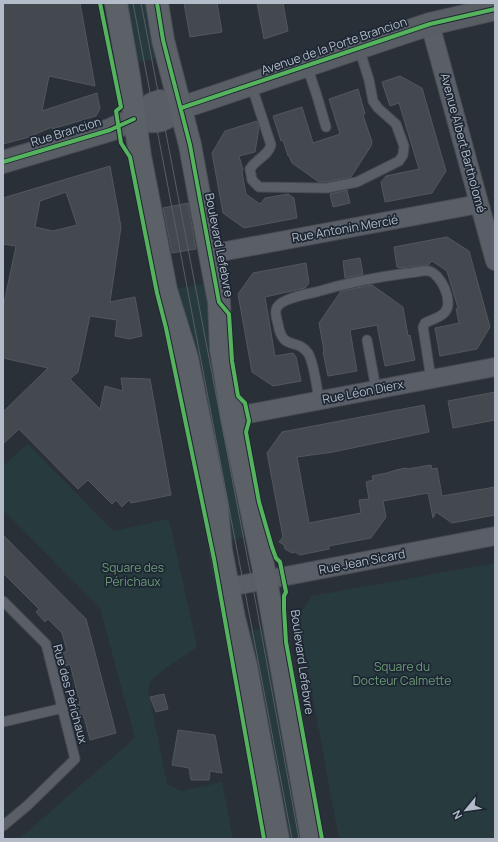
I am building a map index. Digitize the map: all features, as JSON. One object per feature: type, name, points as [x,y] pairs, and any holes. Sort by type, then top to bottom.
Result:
[{"type":"main road","points":[[116,3],[129,77],[134,119],[166,290],[187,358],[217,507],[222,550],[234,618],[246,666],[278,839]]},
{"type":"main road","name":"Boulevard Lefebvre","points":[[157,3],[163,40],[190,145],[219,302],[221,349],[232,417],[266,580],[312,839]]},
{"type":"main road","name":"Avenue de la Porte Brancion","points":[[134,119],[156,122],[164,120],[181,108],[251,84],[430,24],[495,9]]},
{"type":"main road","name":"Rue Brancion","points":[[3,162],[110,130],[134,119]]},
{"type":"street","name":"Avenue Albert Bartholomé","points":[[430,24],[495,261]]},
{"type":"street","name":"Rue Antonin Mercié","points":[[210,254],[479,204]]},
{"type":"street","name":"Rue Léon Dierx","points":[[232,417],[495,367]]},
{"type":"street","name":"Rue Jean Sicard","points":[[229,587],[495,536]]},
{"type":"lane","points":[[251,84],[271,145],[269,151],[255,162],[250,169],[252,180],[259,187],[327,188],[357,182],[399,161],[403,155],[404,146],[396,124],[378,108],[373,101],[370,80],[359,48]]},
{"type":"lane","points":[[307,66],[326,128]]},
{"type":"lane","points":[[319,400],[310,356],[300,347],[285,342],[282,338],[275,312],[277,307],[287,300],[337,286],[386,276],[428,271],[436,274],[445,287],[448,305],[446,311],[438,318],[425,323],[423,328],[431,379]]},
{"type":"lane","points":[[367,340],[376,389]]},
{"type":"lane","name":"Rue des Périchaux","points":[[3,601],[46,644],[75,759],[28,805],[3,826]]},
{"type":"lane","points":[[3,722],[63,708]]},
{"type":"green space","points":[[125,3],[147,3],[157,58],[136,63]]},
{"type":"green space","points":[[210,283],[248,536],[231,540],[174,289]]},
{"type":"green space","name":"Square des Périchaux","points":[[28,444],[113,531],[169,519],[197,647],[152,679],[148,689],[167,784],[182,791],[222,782],[233,839],[19,839],[135,738],[100,608],[3,510],[3,466]]},
{"type":"green space","name":"Square du Docteur Calmette","points":[[495,563],[495,839],[339,839],[298,617],[312,596]]},
{"type":"green space","points":[[266,628],[304,839],[286,839],[248,631]]},
{"type":"building","points":[[3,3],[80,3],[95,86],[49,76],[42,111],[97,93],[100,109],[96,116],[52,129],[52,127],[29,137],[3,144]]},
{"type":"building","points":[[184,3],[217,3],[222,32],[190,37]]},
{"type":"building","points":[[257,3],[283,3],[288,31],[264,39]]},
{"type":"building","points":[[400,76],[422,88],[446,171],[432,193],[385,202],[381,182],[386,176],[419,169],[399,103],[390,106],[382,82]]},
{"type":"building","points":[[358,89],[365,114],[363,115],[372,142],[371,146],[351,177],[319,182],[292,163],[283,140],[281,141],[273,116],[302,107],[313,143],[340,134],[329,99]]},
{"type":"building","points":[[257,121],[259,128],[255,152],[239,156],[243,170],[242,172],[246,194],[260,204],[265,198],[288,194],[294,198],[297,218],[244,228],[223,213],[212,153],[225,131]]},
{"type":"building","points":[[110,166],[121,227],[110,302],[135,297],[142,336],[129,339],[115,336],[117,320],[90,316],[78,372],[70,379],[100,409],[105,386],[123,391],[121,378],[150,379],[171,495],[131,503],[129,500],[122,507],[116,500],[112,504],[88,480],[78,489],[19,429],[3,444],[3,412],[48,368],[3,358],[3,308],[16,246],[3,244],[3,198]],"holes":[[[66,192],[77,225],[53,231],[35,227],[40,201]]]},
{"type":"building","points":[[347,190],[350,203],[333,207],[330,194]]},
{"type":"building","points":[[188,203],[196,249],[172,253],[163,208]]},
{"type":"building","points":[[447,237],[469,251],[490,327],[477,349],[440,356],[435,328],[459,323],[456,309],[458,308],[447,271],[432,261],[428,265],[399,268],[397,267],[394,247]]},
{"type":"building","points":[[360,258],[363,274],[345,278],[343,261]]},
{"type":"building","points":[[306,263],[309,283],[305,288],[265,297],[275,356],[293,353],[296,357],[301,381],[273,386],[252,372],[238,294],[253,273]]},
{"type":"building","points":[[372,285],[403,307],[408,336],[410,335],[415,360],[385,366],[377,325],[350,330],[357,371],[328,376],[319,323],[341,291]]},
{"type":"building","points":[[495,392],[495,420],[453,428],[448,401]]},
{"type":"building","points":[[424,405],[429,432],[333,452],[297,457],[309,523],[361,513],[359,500],[369,499],[366,482],[373,480],[372,476],[406,468],[431,465],[432,469],[437,468],[442,496],[495,487],[495,515],[452,523],[436,512],[433,518],[428,493],[383,501],[386,517],[371,538],[329,546],[329,549],[300,555],[285,549],[284,545],[279,542],[283,537],[267,453],[282,432]]},
{"type":"building","points":[[3,535],[86,619],[116,733],[90,740],[84,717],[80,718],[76,705],[80,704],[70,664],[66,666],[62,653],[67,651],[62,633],[48,619],[45,622],[36,612],[39,609],[3,573]]},
{"type":"building","points":[[164,694],[168,709],[156,712],[150,697]]},
{"type":"building","points":[[178,730],[215,735],[222,773],[210,771],[209,780],[191,780],[189,768],[172,765]]},
{"type":"tram line","points":[[133,3],[292,839]]},
{"type":"tram line","points":[[141,3],[252,582],[299,839]]},
{"type":"cycle path","points":[[100,3],[121,107],[116,111],[121,143],[130,157],[157,293],[166,328],[214,559],[264,839]]},
{"type":"cycle path","points":[[157,3],[163,40],[190,145],[219,302],[229,314],[232,361],[238,396],[245,403],[249,421],[246,432],[259,502],[272,547],[276,558],[280,562],[286,592],[284,596],[286,642],[322,839]]},
{"type":"cycle path","points":[[181,108],[430,24],[495,9]]},
{"type":"cycle path","points":[[3,162],[110,130],[134,119]]}]
